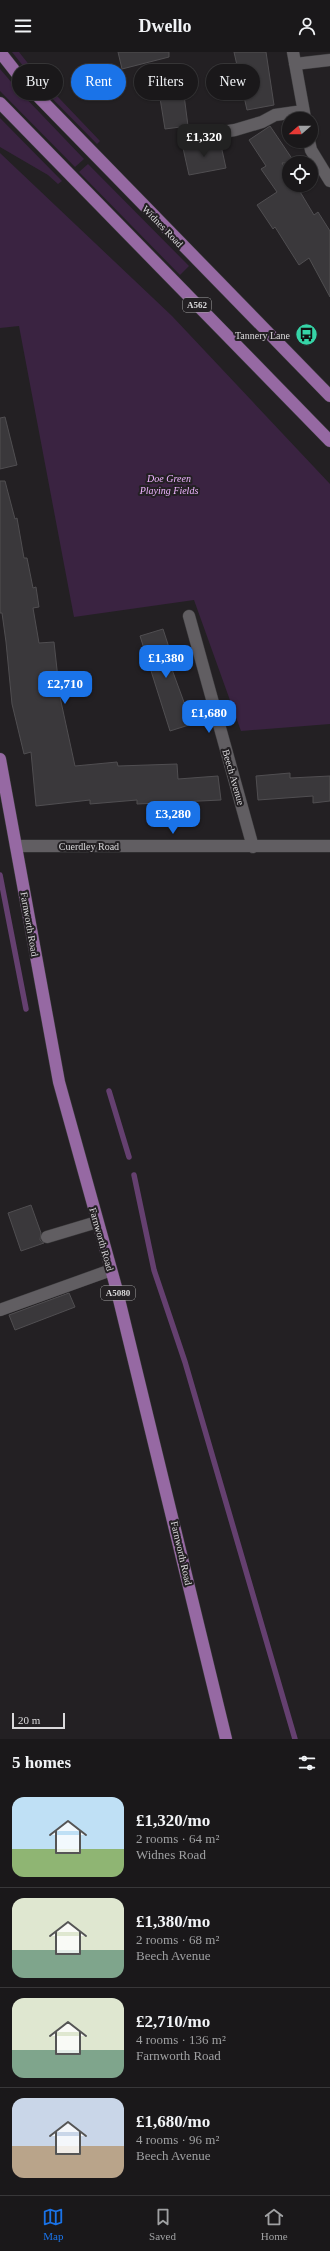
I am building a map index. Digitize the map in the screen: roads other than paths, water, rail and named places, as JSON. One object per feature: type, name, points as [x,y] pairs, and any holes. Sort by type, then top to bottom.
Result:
[{"type":"main road","name":"Widnes Road","points":[[0,52],[22,80],[330,396]]},
{"type":"main road","name":"A562","points":[[0,103],[330,441]]},
{"type":"main road","name":"Farnworth Road","points":[[0,759],[59,1082],[145,1400],[226,1739]]},
{"type":"street","points":[[303,112],[294,58],[330,60]]},
{"type":"street","points":[[190,137],[235,130],[262,122],[275,115],[282,115]]},
{"type":"street","points":[[310,148],[330,180]]},
{"type":"street","name":"Beech Avenue","points":[[188,616],[253,847]]},
{"type":"street","name":"Cuerdley Road","points":[[16,846],[330,846]]},
{"type":"street","points":[[47,1237],[97,1222]]},
{"type":"street","points":[[0,1310],[111,1270]]},
{"type":"waterway","points":[[0,875],[26,1009]]},
{"type":"waterway","points":[[109,1091],[129,1157]]},
{"type":"waterway","points":[[134,1175],[154,1270],[185,1362],[295,1739]]},
{"type":"place","name":"Tannery Lane","points":[[306,335]]},
{"type":"park label","name":"Doe Green Playing Fields","points":[[169,484]]}]
